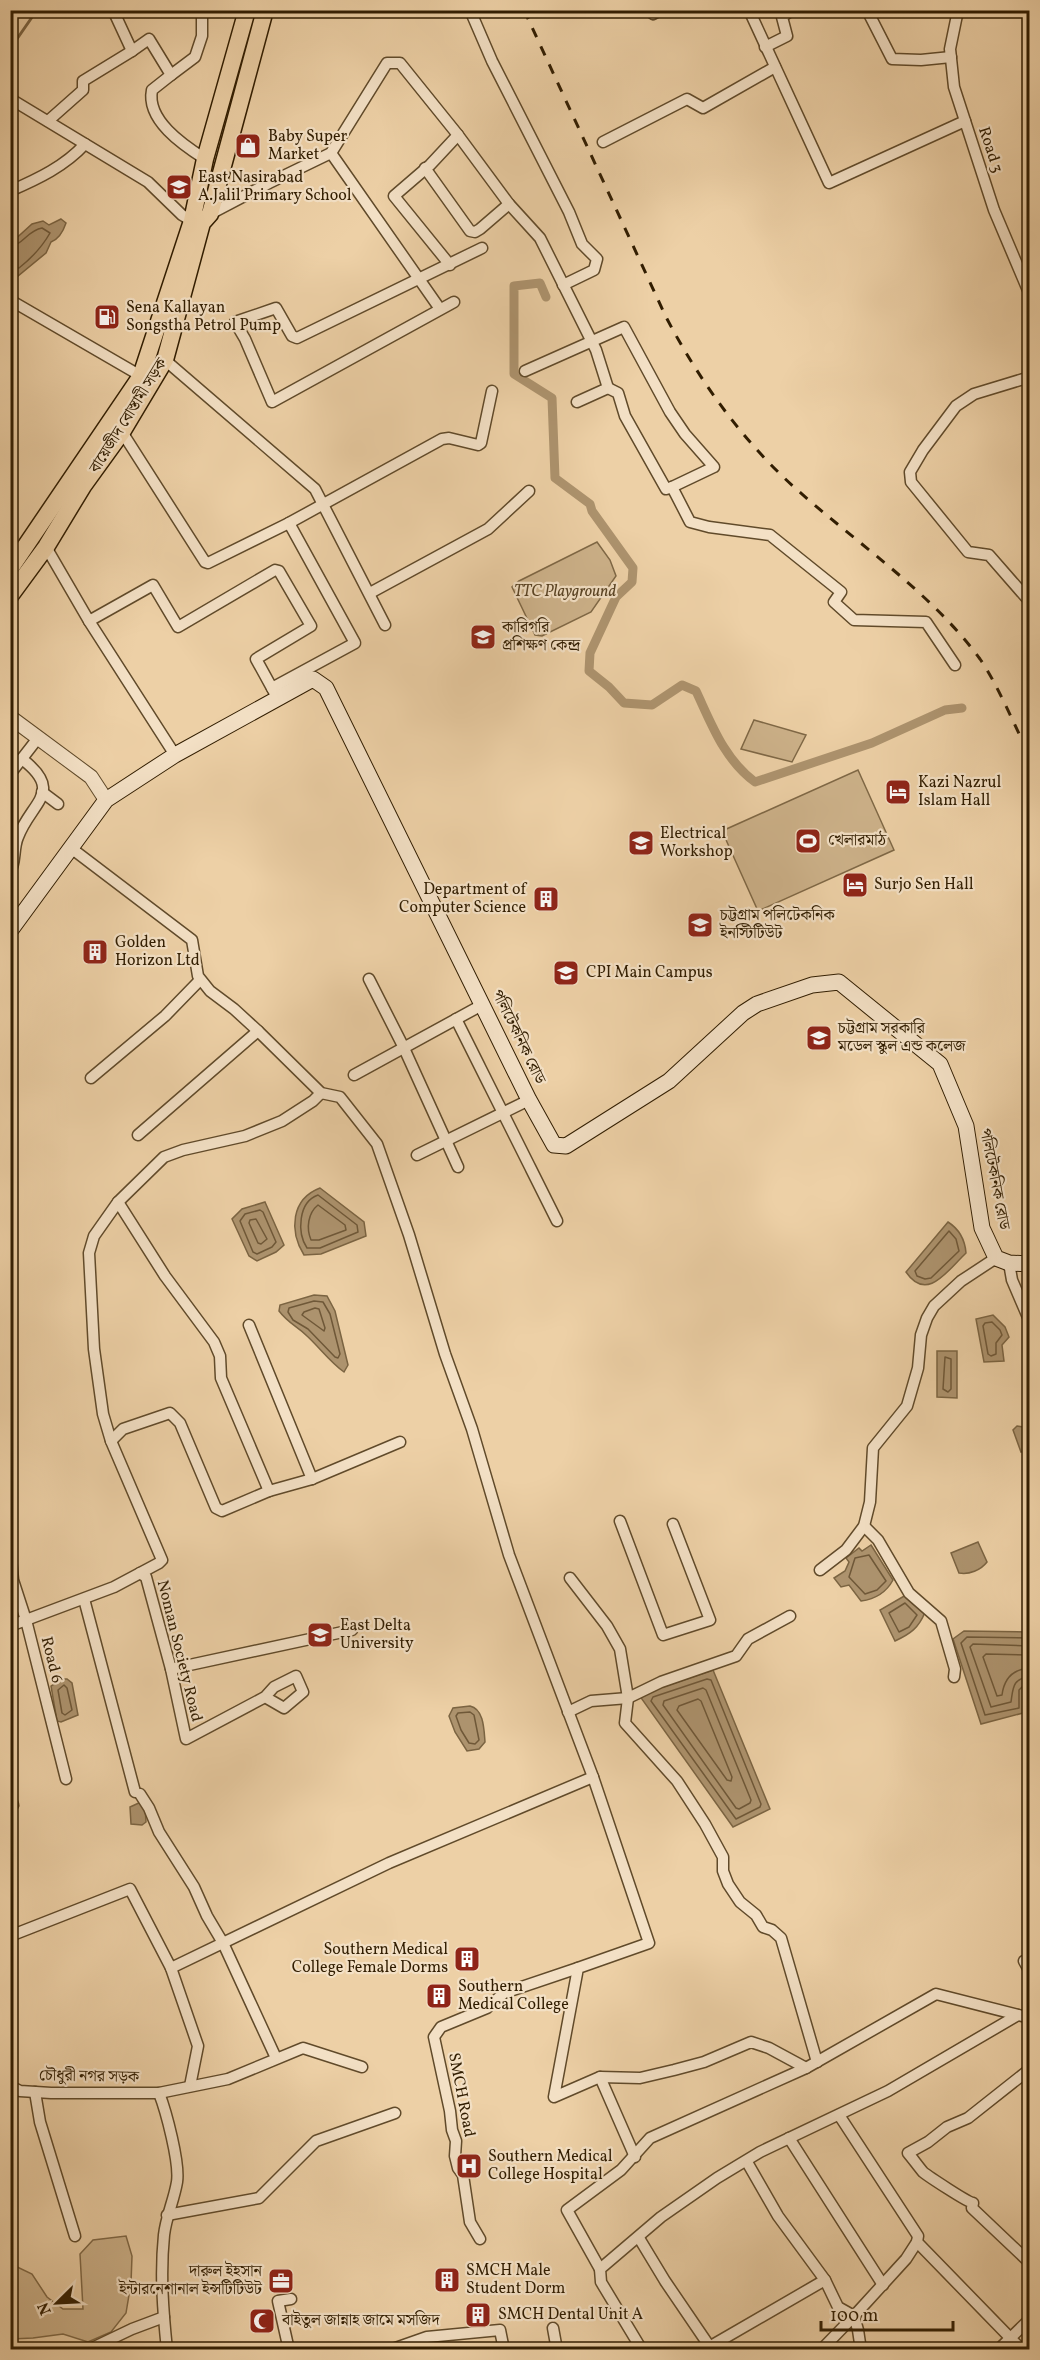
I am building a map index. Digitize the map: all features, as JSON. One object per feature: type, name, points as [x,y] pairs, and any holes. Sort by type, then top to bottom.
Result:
[{"type":"main road","name":"বায়েজীদ বোস্তামী সড়ক","points":[[10,596],[46,547],[84,486],[123,432],[165,360],[200,216],[205,159],[248,10]]},
{"type":"main road","points":[[232,93],[253,10]]},
{"type":"main road","points":[[200,216],[201,196],[259,10]]},
{"type":"main road","name":"বায়েজীদ বোস্তামী সড়ক","points":[[10,569],[141,376],[200,216],[265,10]]},
{"type":"main road","name":"পলিটেকনিক রোড","points":[[10,931],[106,800],[275,694],[313,679],[327,688],[529,1100],[554,1144],[566,1146],[669,1081],[743,1013],[757,1004],[812,985],[838,982],[940,1064],[966,1126],[982,1228],[1002,1261]]},
{"type":"main road","points":[[1002,1261],[1029,1264]]},
{"type":"street","points":[[113,10],[132,51]]},
{"type":"street","points":[[202,10],[202,36],[195,57],[152,90],[150,100],[167,128],[182,143],[205,159]]},
{"type":"street","points":[[470,10],[492,61],[569,212],[582,244],[597,259],[594,270],[563,285]]},
{"type":"street","points":[[649,10],[653,14],[660,10]]},
{"type":"street","points":[[749,10],[829,183],[965,121]]},
{"type":"street","points":[[765,47],[787,36],[782,17],[792,10]]},
{"type":"street","points":[[867,10],[892,59],[921,60],[951,57]]},
{"type":"street","name":"Road 3","points":[[963,10],[957,15],[950,49],[954,87],[994,210],[1029,296]]},
{"type":"street","points":[[48,121],[82,90],[83,81],[149,39],[171,75]]},
{"type":"street","points":[[10,96],[14,101],[148,182],[182,215],[200,216],[331,153],[387,63],[400,63],[458,135],[509,204],[540,238],[591,341],[608,388],[618,393],[626,416],[666,489],[714,467],[685,434],[670,412],[624,327],[591,341],[525,371]]},
{"type":"street","points":[[603,142],[687,99],[703,108],[775,67]]},
{"type":"street","points":[[450,265],[394,196],[458,135]]},
{"type":"street","points":[[10,191],[53,170],[86,144]]},
{"type":"street","points":[[331,153],[440,309]]},
{"type":"street","points":[[425,168],[470,231],[480,230],[509,204]]},
{"type":"street","points":[[454,302],[275,401],[270,400],[245,339],[235,322],[276,308],[292,336],[297,338],[482,248]]},
{"type":"street","points":[[10,300],[141,376]]},
{"type":"street","points":[[165,360],[315,489],[385,625]]},
{"type":"street","points":[[1029,377],[974,393],[956,406],[923,450],[910,472],[911,482],[968,552],[989,555],[1029,602]]},
{"type":"street","points":[[577,402],[608,388]]},
{"type":"street","points":[[123,432],[205,562],[211,562],[290,523],[442,439],[449,438],[478,445],[481,443],[492,391]]},
{"type":"street","points":[[672,487],[690,522],[709,527],[771,535],[841,592],[834,602],[854,620],[926,622],[955,665]]},
{"type":"street","points":[[370,593],[488,529],[528,491]]},
{"type":"street","points":[[89,621],[153,585],[178,627],[277,570],[311,626],[256,658],[275,694],[355,643],[290,523]]},
{"type":"street","points":[[46,547],[89,621],[175,755]]},
{"type":"street","points":[[10,717],[91,777],[106,800]]},
{"type":"street","points":[[10,774],[38,738]]},
{"type":"street","points":[[10,872],[14,862],[15,844],[21,829],[41,798],[44,784],[38,771],[22,759]]},
{"type":"street","points":[[42,792],[58,804]]},
{"type":"street","points":[[71,848],[192,940],[198,976],[210,992],[234,1009],[321,1093],[340,1096],[377,1143],[409,1234],[445,1354],[472,1429],[509,1555],[593,1777],[389,1863],[171,1968]]},
{"type":"street","points":[[369,979],[458,1167]]},
{"type":"street","points":[[91,1078],[165,1016],[200,980]]},
{"type":"street","points":[[354,1075],[482,1005]]},
{"type":"street","points":[[456,1019],[557,1221]]},
{"type":"street","points":[[138,1136],[258,1031]]},
{"type":"street","points":[[10,1626],[84,1599],[162,1560],[111,1442],[104,1414],[94,1349],[89,1253],[94,1236],[118,1202],[164,1157],[183,1150],[245,1136],[282,1121],[313,1101],[321,1093]]},
{"type":"street","points":[[417,1155],[529,1100]]},
{"type":"street","points":[[118,1202],[165,1276],[214,1342],[220,1356],[221,1378],[269,1491]]},
{"type":"street","points":[[820,1570],[846,1550],[864,1526],[870,1502],[873,1448],[907,1406],[918,1368],[921,1335],[934,1306],[961,1281],[1002,1261],[1029,1322]]},
{"type":"street","points":[[249,1325],[312,1479]]},
{"type":"street","points":[[111,1442],[123,1429],[170,1413],[180,1423],[216,1508],[222,1511],[269,1491],[312,1479],[399,1442]]},
{"type":"street","points":[[620,1521],[663,1635],[710,1620],[673,1524]]},
{"type":"street","points":[[864,1526],[879,1540],[909,1593],[941,1622],[955,1669],[954,1677]]},
{"type":"street","name":"Road 6","points":[[10,1548],[13,1580],[26,1620],[66,1779]]},
{"type":"street","name":"Noman Society Road","points":[[140,1573],[146,1577],[171,1669],[186,1739],[265,1697]]},
{"type":"street","points":[[570,1578],[607,1626],[620,1649],[628,1698],[626,1723],[677,1781],[705,1824],[723,1857],[723,1871],[736,1896],[756,1915],[763,1927],[772,1930],[781,1938],[817,2062]]},
{"type":"street","points":[[84,1599],[137,1793],[150,1808],[159,1832],[194,1887],[223,1943],[276,2058]]},
{"type":"street","points":[[568,1712],[591,1701],[628,1698],[662,1682],[736,1656],[748,1639],[790,1616]]},
{"type":"street","points":[[171,1669],[352,1630]]},
{"type":"street","name":"SMCH Road","points":[[480,2239],[470,2222],[463,2175],[458,2168],[455,2156],[456,2141],[434,2037],[441,2027],[487,2008],[504,1993],[650,1943],[593,1777]]},
{"type":"street","points":[[10,1936],[130,1889],[171,1968],[198,2046],[190,2086]]},
{"type":"street","points":[[1024,1961],[1029,1972]]},
{"type":"street","points":[[578,1968],[554,2097],[600,2077],[639,2078],[704,2062],[751,2043],[768,2048],[806,2068]]},
{"type":"street","points":[[642,2349],[601,2282],[600,2269],[567,2210],[635,2157],[650,2138],[806,2068],[936,1994],[1024,2017]]},
{"type":"street","points":[[600,2269],[661,2217],[717,2178],[747,2162],[760,2152],[888,2091],[1024,2017]]},
{"type":"street","points":[[159,2093],[228,2079],[303,2049],[362,2067]]},
{"type":"street","points":[[1029,2069],[968,2118],[947,2127],[928,2142],[908,2153],[924,2173],[953,2190],[967,2202],[973,2203],[972,2208],[1029,2263]]},
{"type":"street","points":[[600,2077],[635,2157]]},
{"type":"street","name":"চৌধুরী নগর সড়ক","points":[[10,2086],[20,2091],[35,2092],[159,2093],[171,2136],[177,2180],[167,2215],[161,2292],[167,2349]]},
{"type":"street","points":[[35,2092],[40,2122],[75,2236]]},
{"type":"street","points":[[167,2215],[259,2198],[316,2141],[395,2113]]},
{"type":"street","points":[[821,2349],[906,2259],[918,2236],[839,2115]]},
{"type":"street","points":[[789,2138],[883,2284]]},
{"type":"street","points":[[747,2162],[778,2216],[825,2280],[838,2307],[854,2316],[861,2349]]},
{"type":"street","points":[[639,2238],[709,2348],[825,2280]]},
{"type":"street","points":[[916,2242],[1022,2349]]},
{"type":"street","points":[[289,2349],[278,2301],[291,2299]]},
{"type":"street","points":[[87,2349],[164,2317]]},
{"type":"street","points":[[998,2349],[1029,2319]]},
{"type":"street","points":[[553,2328],[557,2349]]},
{"type":"street","points":[[390,2349],[427,2337],[500,2330],[504,2349]]},
{"type":"green space","name":"TTC Playground","points":[[597,542],[610,560],[616,576],[591,612],[542,636],[535,635],[512,587],[519,581]]},
{"type":"green space","points":[[754,720],[806,735],[792,762],[741,749]]},
{"type":"green space","name":"খেলারমাঠ","points":[[858,770],[894,850],[758,911],[722,831]]},
{"type":"green space","points":[[126,2236],[132,2256],[131,2283],[126,2313],[111,2332],[88,2342],[63,2334],[11,2339],[11,2264],[32,2274],[47,2297],[63,2309],[83,2309],[80,2254],[93,2240]]},
{"type":"water","points":[[61,219],[66,223],[64,229],[51,242],[46,253],[18,276],[11,271],[11,243],[32,224],[43,221],[49,225]]},
{"type":"water","points":[[320,1188],[364,1222],[366,1236],[321,1254],[304,1255],[296,1236],[295,1217],[303,1200]]},
{"type":"water","points":[[265,1202],[284,1245],[276,1252],[257,1261],[249,1256],[232,1219],[242,1209]]},
{"type":"water","points":[[948,1222],[961,1235],[966,1253],[937,1280],[929,1284],[914,1281],[906,1272]]},
{"type":"water","points":[[314,1295],[327,1296],[335,1311],[348,1365],[344,1372],[279,1311],[280,1305]]},
{"type":"water","points":[[993,1315],[1005,1327],[1009,1337],[1002,1345],[1004,1361],[984,1362],[976,1319]]},
{"type":"water","points":[[937,1351],[957,1351],[957,1398],[937,1397]]},
{"type":"water","points":[[1017,1426],[1023,1427],[1029,1433],[1029,1450],[1021,1452],[1013,1430]]},
{"type":"water","points":[[978,1542],[987,1562],[974,1571],[959,1573],[951,1553]]},
{"type":"water","points":[[871,1545],[893,1580],[880,1595],[861,1601],[849,1585],[841,1587],[834,1578],[845,1571],[849,1562],[846,1558],[859,1548],[862,1551]]},
{"type":"water","points":[[906,1595],[925,1612],[913,1630],[895,1641],[880,1610]]},
{"type":"water","points":[[964,1631],[1029,1632],[1029,1689],[1025,1693],[1027,1712],[981,1724],[953,1639]]},
{"type":"water","points":[[713,1670],[770,1809],[733,1827],[639,1695]]},
{"type":"water","points":[[62,1679],[67,1679],[72,1683],[78,1715],[61,1722],[57,1721],[51,1686]]},
{"type":"water","points":[[470,1706],[475,1708],[481,1716],[485,1742],[479,1749],[467,1751],[455,1732],[449,1716],[453,1708]]},
{"type":"water","points":[[141,1802],[145,1806],[146,1822],[142,1825],[131,1824],[130,1807]]},
{"type":"waterway","points":[[10,49],[37,10]]},
{"type":"waterway","points":[[546,297],[540,283],[514,286],[514,374],[552,398],[555,478],[590,504],[592,511],[633,568],[632,582],[616,597],[590,653],[589,671],[624,703],[652,705],[682,685],[696,691],[727,752],[744,773],[755,782],[872,743],[945,710],[962,708]]},
{"type":"railway","points":[[524,10],[666,317],[707,386],[756,449],[794,487],[916,589],[960,634],[987,669],[1030,756]]},
{"type":"place","name":"Baby Super Market","points":[[248,146]]},
{"type":"place","name":"East Nasirabad A.Jalil Primary School","points":[[179,187]]},
{"type":"place","name":"Sena Kallayan Songstha Petrol Pump","points":[[107,317]]},
{"type":"place","name":"কারিগরি প্রশিক্ষণ কেন্দ্র","points":[[483,637]]},
{"type":"place","name":"Kazi Nazrul Islam Hall","points":[[898,792]]},
{"type":"place","name":"খেলারমাঠ","points":[[808,841]]},
{"type":"place","name":"Electrical Workshop","points":[[641,843]]},
{"type":"place","name":"Surjo Sen Hall","points":[[855,885]]},
{"type":"place","name":"Department of Computer Science","points":[[546,899]]},
{"type":"place","name":"চট্টগ্রাম পলিটেকনিক ইনস্টিটিউট","points":[[700,925]]},
{"type":"place","name":"Golden Horizon Ltd","points":[[95,952]]},
{"type":"place","name":"CPI Main Campus","points":[[566,973]]},
{"type":"place","name":"চট্টগ্রাম সরকারি মডেল স্কুল এন্ড কলেজ","points":[[819,1038]]},
{"type":"place","name":"East Delta University","points":[[320,1635]]},
{"type":"place","name":"Southern Medical College Female Dorms","points":[[467,1959]]},
{"type":"place","name":"Southern Medical College","points":[[439,1996]]},
{"type":"place","name":"Southern Medical College Hospital","points":[[469,2166]]},
{"type":"place","name":"SMCH Male Student Dorm","points":[[447,2280]]},
{"type":"place","name":"দারুল ইহসান ইন্টারনেশানাল ইন্সটিটিউট","points":[[281,2281]]},
{"type":"place","name":"SMCH Dental Unit A","points":[[478,2315]]},
{"type":"place","name":"বাইতুল জান্নাহ জামে মসজিদ","points":[[262,2321]]}]
